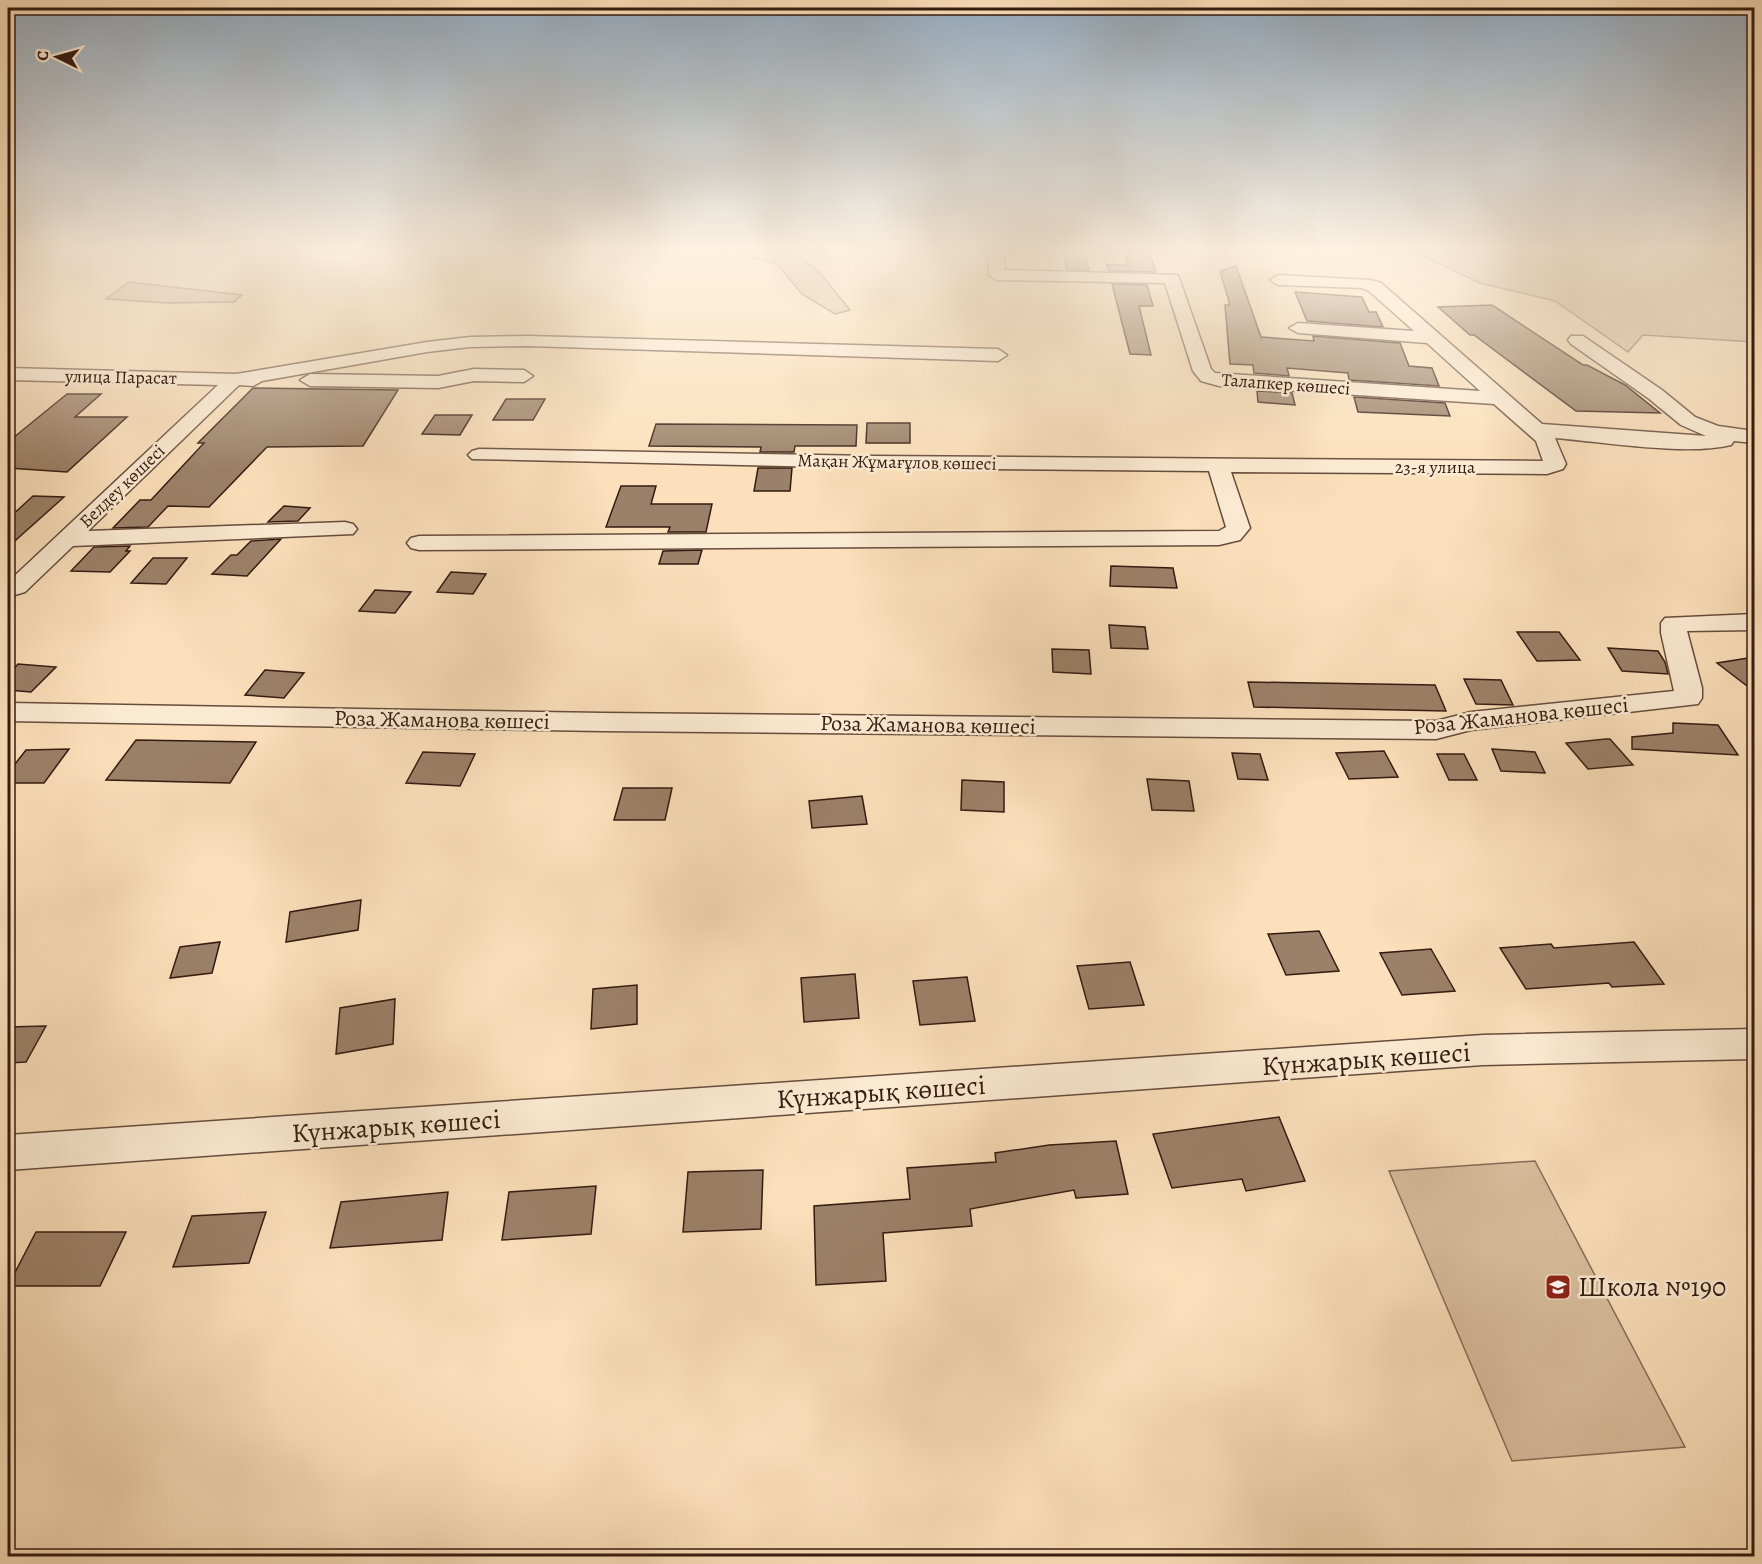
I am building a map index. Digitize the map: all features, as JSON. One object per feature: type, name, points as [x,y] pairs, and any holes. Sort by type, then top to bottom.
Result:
[{"type":"street","name":"Талапкер көшесі","points":[[1187,323],[1202,371],[1208,377],[1219,380],[1500,398]]},
{"type":"street","points":[[1416,323],[1536,430],[1695,443],[1725,441],[1729,434]]},
{"type":"street","points":[[1298,328],[1433,338]]},
{"type":"street","points":[[1577,340],[1655,394],[1688,422],[1714,432],[1755,437]]},
{"type":"street","points":[[234,380],[470,342],[539,341],[998,355]]},
{"type":"street","name":"улица Парасат","points":[[8,374],[234,380]]},
{"type":"street","points":[[8,395],[32,375]]},
{"type":"street","points":[[234,380],[438,382],[474,375],[524,376]]},
{"type":"street","name":"Белдеу көшесі","points":[[8,590],[16,587],[234,380]]},
{"type":"street","name":"23-я улица","points":[[1315,466],[1547,468],[1555,464],[1546,440],[1536,430]]},
{"type":"street","name":"Мақан Жұмағұлов көшесі","points":[[479,455],[1315,466]]},
{"type":"street","points":[[419,543],[1219,538],[1232,535],[1238,528],[1218,465]]},
{"type":"street","points":[[66,539],[345,529]]},
{"type":"street","name":"Роза Жаманова көшесі","points":[[8,712],[603,723],[1436,730],[1471,721],[1688,698],[1689,684],[1672,637],[1674,623],[1755,622]]},
{"type":"street","name":"Күнжарық көшесі","points":[[8,1154],[1483,1050],[1755,1044]]},
{"type":"shaded area","points":[[1586,323],[1754,323],[1754,342],[1643,335],[1628,352]]},
{"type":"shaded area","points":[[1535,1161],[1685,1447],[1512,1461],[1389,1171]]},
{"type":"building","points":[[1122,323],[1143,323],[1151,355],[1130,354]]},
{"type":"building","points":[[1227,323],[1256,323],[1261,337],[1314,341],[1313,336],[1400,343],[1409,366],[1432,368],[1439,386],[1349,380],[1348,373],[1287,368],[1289,376],[1254,373],[1253,365],[1230,364]]},
{"type":"building","points":[[1332,323],[1381,323],[1383,327]]},
{"type":"building","points":[[1456,323],[1519,323],[1583,365],[1625,385],[1660,413],[1576,411],[1474,335],[1470,335]]},
{"type":"building","points":[[253,388],[398,390],[363,446],[267,447],[209,507],[168,506],[148,527],[113,528],[140,500],[151,500],[204,443],[198,443]]},
{"type":"building","points":[[1257,391],[1292,393],[1295,405],[1258,402]]},
{"type":"building","points":[[67,394],[101,394],[75,417],[127,417],[67,472],[8,468],[8,442]]},
{"type":"building","points":[[1354,397],[1445,403],[1450,416],[1358,412]]},
{"type":"building","points":[[506,399],[545,399],[533,420],[493,420]]},
{"type":"building","points":[[435,415],[472,415],[460,435],[422,434]]},
{"type":"building","points":[[867,423],[910,423],[910,443],[866,443]]},
{"type":"building","points":[[656,424],[857,425],[856,446],[795,446],[794,452],[760,452],[761,447],[649,446]]},
{"type":"building","points":[[758,468],[792,468],[790,491],[754,491]]},
{"type":"building","points":[[621,486],[656,486],[651,504],[712,504],[706,532],[668,532],[670,527],[606,527]]},
{"type":"building","points":[[33,496],[64,497],[8,547],[8,519]]},
{"type":"building","points":[[284,506],[310,508],[298,521],[268,522]]},
{"type":"building","points":[[281,539],[247,576],[212,574],[231,555],[237,555],[251,541]]},
{"type":"building","points":[[130,546],[126,551],[130,551],[110,572],[71,571],[94,547]]},
{"type":"building","points":[[702,550],[698,564],[659,564],[663,551]]},
{"type":"building","points":[[153,558],[187,558],[166,584],[131,583]]},
{"type":"building","points":[[1111,566],[1173,568],[1177,588],[1110,586]]},
{"type":"building","points":[[451,572],[486,574],[473,594],[437,592]]},
{"type":"building","points":[[375,590],[411,592],[395,613],[359,611]]},
{"type":"building","points":[[1109,625],[1145,627],[1148,649],[1111,648]]},
{"type":"building","points":[[1517,632],[1559,632],[1580,660],[1537,661]]},
{"type":"building","points":[[1608,648],[1658,651],[1665,662],[1668,674],[1622,671]]},
{"type":"building","points":[[1052,649],[1089,650],[1091,674],[1053,672]]},
{"type":"building","points":[[1755,657],[1755,692],[1717,663]]},
{"type":"building","points":[[18,664],[56,667],[31,692],[8,690],[8,675]]},
{"type":"building","points":[[265,670],[304,673],[284,698],[245,695]]},
{"type":"building","points":[[1464,679],[1501,680],[1513,705],[1476,704]]},
{"type":"building","points":[[1248,682],[1435,685],[1446,711],[1254,707]]},
{"type":"building","points":[[1673,723],[1718,725],[1738,755],[1632,749],[1632,737],[1673,733]]},
{"type":"building","points":[[1610,739],[1633,765],[1588,769],[1566,743]]},
{"type":"building","points":[[136,740],[256,742],[230,783],[106,780]]},
{"type":"building","points":[[69,749],[44,783],[8,783],[8,773],[26,750]]},
{"type":"building","points":[[1492,749],[1535,752],[1545,773],[1501,771]]},
{"type":"building","points":[[1384,751],[1398,777],[1349,779],[1336,753]]},
{"type":"building","points":[[423,752],[475,754],[460,786],[406,783]]},
{"type":"building","points":[[1232,753],[1260,754],[1268,780],[1238,779]]},
{"type":"building","points":[[1437,754],[1464,754],[1477,780],[1449,780]]},
{"type":"building","points":[[1147,779],[1189,781],[1194,811],[1152,810]]},
{"type":"building","points":[[962,780],[1004,782],[1004,812],[961,810]]},
{"type":"building","points":[[623,788],[672,788],[665,820],[614,820]]},
{"type":"building","points":[[862,796],[867,824],[812,828],[809,801]]},
{"type":"building","points":[[361,900],[358,930],[286,942],[290,912]]},
{"type":"building","points":[[1319,931],[1339,971],[1286,975],[1268,934]]},
{"type":"building","points":[[220,942],[212,973],[170,978],[180,947]]},
{"type":"building","points":[[1634,942],[1664,984],[1612,987],[1609,983],[1526,989],[1500,948],[1551,944],[1554,948]]},
{"type":"building","points":[[1431,949],[1455,991],[1402,995],[1380,953]]},
{"type":"building","points":[[1130,962],[1144,1005],[1089,1009],[1077,966]]},
{"type":"building","points":[[855,974],[859,1018],[804,1022],[801,978]]},
{"type":"building","points":[[967,977],[975,1021],[920,1025],[913,981]]},
{"type":"building","points":[[637,985],[637,1024],[591,1029],[593,989]]},
{"type":"building","points":[[395,999],[393,1044],[336,1054],[340,1008]]},
{"type":"building","points":[[46,1026],[26,1062],[8,1063],[8,1027]]},
{"type":"building","points":[[1279,1117],[1305,1181],[1246,1191],[1242,1179],[1172,1188],[1153,1134]]},
{"type":"building","points":[[1116,1141],[1128,1194],[1076,1198],[1074,1190],[970,1209],[972,1226],[883,1233],[886,1281],[816,1285],[814,1206],[910,1199],[907,1168],[996,1162],[995,1153],[1049,1145]]},
{"type":"building","points":[[763,1170],[761,1229],[683,1232],[688,1172]]},
{"type":"building","points":[[596,1186],[591,1234],[502,1240],[509,1192]]},
{"type":"building","points":[[448,1192],[442,1240],[330,1248],[341,1202]]},
{"type":"building","points":[[266,1212],[249,1263],[173,1267],[192,1216]]},
{"type":"building","points":[[36,1232],[126,1232],[100,1286],[8,1286]]},
{"type":"place","name":"Школа №190","points":[[1558,1287]]}]
